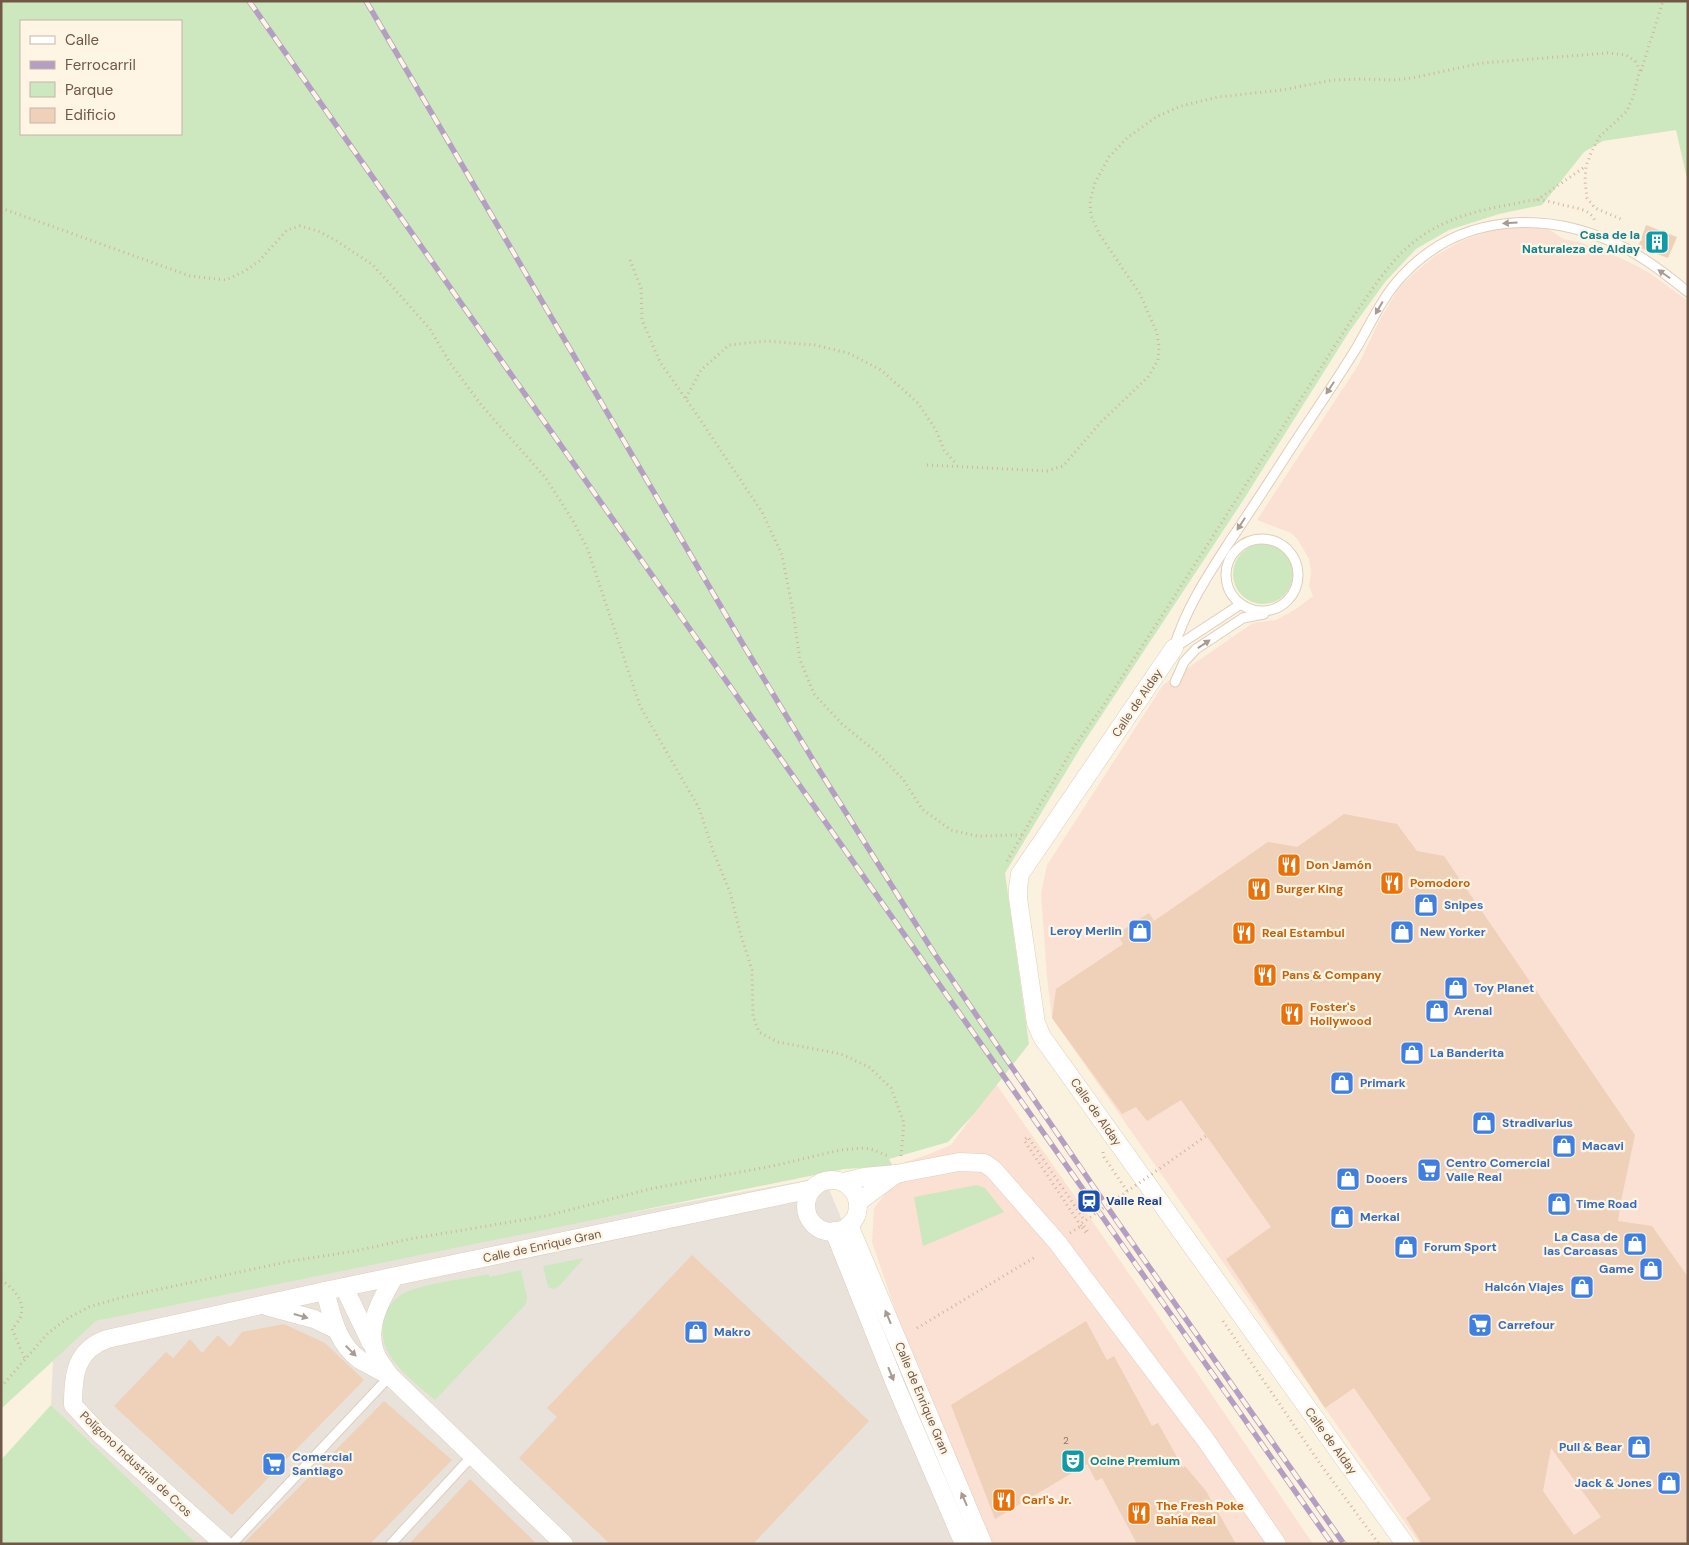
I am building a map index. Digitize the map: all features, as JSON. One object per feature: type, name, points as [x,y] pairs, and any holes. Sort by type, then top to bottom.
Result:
[{"type":"street","name":"Calle de Alday","points":[[1174,648],[1020,874],[1018,898],[1036,1023],[1042,1037],[1405,1544]]},
{"type":"street","points":[[843,1182],[864,1177],[895,1164],[984,1163],[1000,1176],[1057,1242],[1205,1439],[1277,1544]]},
{"type":"street","points":[[858,1202],[895,1164]]},
{"type":"street","points":[[835,1180],[843,1182],[856,1193],[858,1210],[855,1218],[842,1228],[825,1231],[812,1221],[806,1205],[812,1189],[818,1184],[835,1180]]},
{"type":"street","name":"Calle de Enrique Gran","points":[[325,1291],[812,1189]]},
{"type":"street","name":"Calle de Enrique Gran","points":[[760,1201],[788,1205],[808,1214]]},
{"type":"street","name":"Calle de Enrique Gran","points":[[842,1228],[903,1401],[964,1544]]},
{"type":"street","name":"Calle de Enrique Gran","points":[[842,1228],[983,1544]]},
{"type":"street","points":[[374,1348],[373,1330],[377,1309],[394,1277]]},
{"type":"street","points":[[344,1288],[390,1376]]},
{"type":"street","points":[[325,1291],[337,1330],[346,1346],[359,1359],[390,1376],[564,1544]]},
{"type":"street","name":"Polígono Industrial de Cros","points":[[224,1544],[99,1433],[73,1404],[74,1383],[82,1355],[96,1343],[107,1339],[325,1291]]},
{"type":"street","name":"Polígono Industrial de Cros","points":[[263,1305],[314,1319],[337,1330]]},
{"type":"lane","points":[[1174,648],[1178,635],[1209,573],[1356,348],[1393,287],[1421,258],[1446,241],[1471,230],[1501,224],[1533,223],[1563,226],[1583,231],[1626,249],[1688,292]]},
{"type":"lane","points":[[1175,682],[1184,662],[1196,649],[1243,618],[1266,614],[1286,602],[1297,585],[1298,571],[1297,564],[1284,546],[1270,540],[1256,539],[1242,545],[1209,573]]},
{"type":"lane","points":[[1232,555],[1227,566],[1226,578],[1229,590],[1241,604],[1255,610],[1262,611],[1275,608]]},
{"type":"lane","points":[[1174,648],[1241,604]]},
{"type":"lane","points":[[232,1544],[390,1376]]},
{"type":"lane","points":[[390,1544],[473,1455]]},
{"type":"path","points":[[1635,88],[1663,1]]},
{"type":"path","points":[[927,464],[1047,471],[1063,466],[1100,422],[1148,377],[1158,360],[1157,333],[1140,294],[1100,235],[1090,216],[1090,201],[1095,183],[1109,157],[1127,138],[1156,117],[1181,106],[1218,97],[1282,90],[1333,80],[1394,80],[1482,63],[1608,53],[1626,54],[1635,61],[1640,70],[1633,97],[1627,111],[1599,137],[1586,166],[1585,180],[1587,198],[1595,208],[1623,220]]},
{"type":"path","points":[[1537,200],[1586,166]]},
{"type":"path","points":[[1004,868],[1011,852],[1073,748],[1165,611],[1354,316],[1392,263],[1420,237],[1452,220],[1485,210],[1537,200],[1587,212],[1593,216],[1595,226]]},
{"type":"path","points":[[1,208],[190,276],[226,280],[245,271],[259,261],[287,230],[300,226],[318,231],[335,240],[373,265],[430,329],[450,363],[482,406],[545,477],[584,542],[640,706],[699,808],[713,851],[730,892],[752,970],[753,1016],[759,1032],[778,1042],[841,1054],[869,1067],[891,1088],[904,1123],[901,1156],[895,1164],[874,1150],[864,1148],[840,1150],[764,1168],[654,1188],[546,1216],[410,1239],[354,1251],[291,1260],[123,1297],[89,1307],[68,1318],[48,1333],[1,1387]]},
{"type":"path","points":[[630,260],[641,288],[642,320],[660,362],[762,512],[782,555],[800,660],[814,694],[842,724],[874,750],[903,779],[922,809],[951,830],[977,836],[1022,836]]},
{"type":"path","points":[[686,398],[701,370],[729,345],[766,341],[824,347],[848,353],[881,370],[918,403],[936,430],[944,450],[957,466]]},
{"type":"path","points":[[1082,1224],[1206,1136]]},
{"type":"path","points":[[1028,1137],[1082,1224],[1024,1140],[1028,1137]]},
{"type":"path","points":[[1102,1150],[1104,1158],[1129,1191]]},
{"type":"path","points":[[917,1328],[1037,1256]]},
{"type":"path","points":[[1,1280],[9,1285],[20,1300],[22,1315],[12,1329],[25,1360]]},
{"type":"path","points":[[1222,1321],[1321,1465],[1379,1544]]},
{"type":"shaded area","points":[[1546,227],[1563,239],[1579,242],[1605,251],[1651,274],[1688,301],[1688,1544],[1420,1544],[1052,1018],[1041,893],[1047,865],[1163,685],[1253,623],[1276,620],[1296,609],[1313,596],[1309,586],[1311,573],[1309,559],[1298,540],[1291,533],[1257,520],[1359,364],[1379,321],[1399,288],[1435,256],[1461,241],[1493,230]]},
{"type":"shaded area","points":[[996,1084],[1151,1305],[1313,1544],[986,1544],[929,1409],[872,1242],[874,1208],[885,1194],[894,1187],[893,1166],[951,1145]]},
{"type":"shaded area","points":[[824,1177],[921,1411],[979,1544],[197,1544],[51,1405],[53,1360],[96,1321],[579,1222]]},
{"type":"green space","points":[[1,1],[1688,1],[1688,183],[1676,130],[1603,141],[1584,152],[1542,205],[1499,214],[1449,230],[1416,249],[1385,282],[1349,332],[1242,502],[1082,745],[1005,873],[1029,1044],[973,1115],[948,1142],[889,1159],[893,1166],[844,1169],[96,1321],[1,1409]]},
{"type":"green space","points":[[1263,544],[1279,549],[1284,553],[1288,558],[1293,574],[1288,590],[1284,595],[1279,599],[1263,604],[1247,599],[1242,595],[1238,590],[1233,574],[1238,558],[1242,553],[1247,549]]},
{"type":"green space","points":[[977,1185],[985,1188],[1004,1212],[923,1246],[914,1197]]},
{"type":"green space","points":[[584,1258],[560,1285],[554,1289],[548,1287],[543,1266]]},
{"type":"green space","points":[[521,1270],[527,1298],[526,1304],[435,1400],[406,1375],[390,1356],[385,1346],[383,1321],[388,1308],[402,1294],[436,1284],[489,1274],[489,1277]]},
{"type":"green space","points":[[51,1405],[197,1544],[1,1544],[1,1460]]},
{"type":"building","name":"Casa de la Naturaleza de Alday","points":[[1646,225],[1677,237],[1668,258],[1638,247]]},
{"type":"building","name":"Centro Comercial Valle Real","points":[[1344,814],[1397,824],[1417,851],[1444,856],[1635,1135],[1618,1221],[1652,1226],[1688,1277],[1688,1544],[1422,1544],[1406,1518],[1431,1499],[1354,1388],[1325,1408],[1226,1259],[1271,1227],[1181,1100],[1147,1121],[1136,1107],[1122,1114],[1052,1018],[1056,989],[1123,944],[1117,934],[1149,913],[1154,921],[1268,842],[1297,847]],"holes":[[[1551,1448],[1601,1517],[1574,1535],[1543,1491]]]},
{"type":"building","name":"Makro","points":[[692,1255],[869,1421],[753,1544],[610,1544],[519,1458],[557,1417],[547,1408]]},
{"type":"building","points":[[1086,1321],[1107,1360],[1114,1356],[1152,1426],[1158,1423],[1183,1468],[1185,1466],[1206,1491],[1236,1544],[1137,1544],[1102,1478],[1096,1481],[1087,1464],[995,1519],[951,1405]]},
{"type":"building","points":[[284,1324],[325,1343],[364,1380],[232,1515],[114,1406],[166,1352],[173,1358],[190,1339],[202,1353],[218,1335],[230,1347],[242,1332]]},
{"type":"building","points":[[384,1401],[452,1460],[370,1544],[243,1544]]},
{"type":"building","points":[[470,1479],[537,1544],[409,1544]]},
{"type":"railway","points":[[249,1],[1332,1544]]},
{"type":"railway","points":[[366,1],[744,646],[934,953],[1119,1224],[1344,1544]]},
{"type":"place","name":"Casa de la Naturaleza de Alday","points":[[1657,242]]},
{"type":"place","name":"Don Jamón","points":[[1289,865]]},
{"type":"place","name":"Pomodoro","points":[[1392,883]]},
{"type":"place","name":"Burger King","points":[[1259,889]]},
{"type":"place","name":"Snipes","points":[[1426,905]]},
{"type":"place","name":"Leroy Merlin","points":[[1140,931]]},
{"type":"place","name":"New Yorker","points":[[1402,932]]},
{"type":"place","name":"Real Estambul","points":[[1244,933]]},
{"type":"place","name":"Pans & Company","points":[[1265,975]]},
{"type":"place","name":"Toy Planet","points":[[1456,988]]},
{"type":"place","name":"Arenal","points":[[1437,1011]]},
{"type":"place","name":"Foster's Hollywood","points":[[1292,1014]]},
{"type":"place","name":"La Banderita","points":[[1412,1053]]},
{"type":"place","name":"Primark","points":[[1342,1083]]},
{"type":"place","name":"Stradivarius","points":[[1484,1123]]},
{"type":"place","name":"Macavi","points":[[1564,1146]]},
{"type":"place","name":"Centro Comercial Valle Real","points":[[1429,1170]]},
{"type":"place","name":"Dooers","points":[[1348,1179]]},
{"type":"place","name":"Valle Real","points":[[1089,1201]]},
{"type":"place","name":"Time Road","points":[[1559,1204]]},
{"type":"place","name":"Merkal","points":[[1342,1217]]},
{"type":"place","name":"La Casa de las Carcasas","points":[[1635,1244]]},
{"type":"place","name":"Forum Sport","points":[[1406,1247]]},
{"type":"place","name":"Game","points":[[1651,1269]]},
{"type":"place","name":"Halcón Viajes","points":[[1582,1287]]},
{"type":"place","name":"Carrefour","points":[[1480,1325]]},
{"type":"place","name":"Makro","points":[[696,1332]]},
{"type":"place","name":"Pull & Bear","points":[[1639,1447]]},
{"type":"place","name":"Ocine Premium","points":[[1073,1461]]},
{"type":"place","name":"Comercial Santiago","points":[[274,1464]]},
{"type":"place","name":"Jack & Jones","points":[[1669,1483]]},
{"type":"place","name":"Carl's Jr.","points":[[1004,1500]]},
{"type":"place","name":"The Fresh Poke Bahía Real","points":[[1139,1513]]}]
